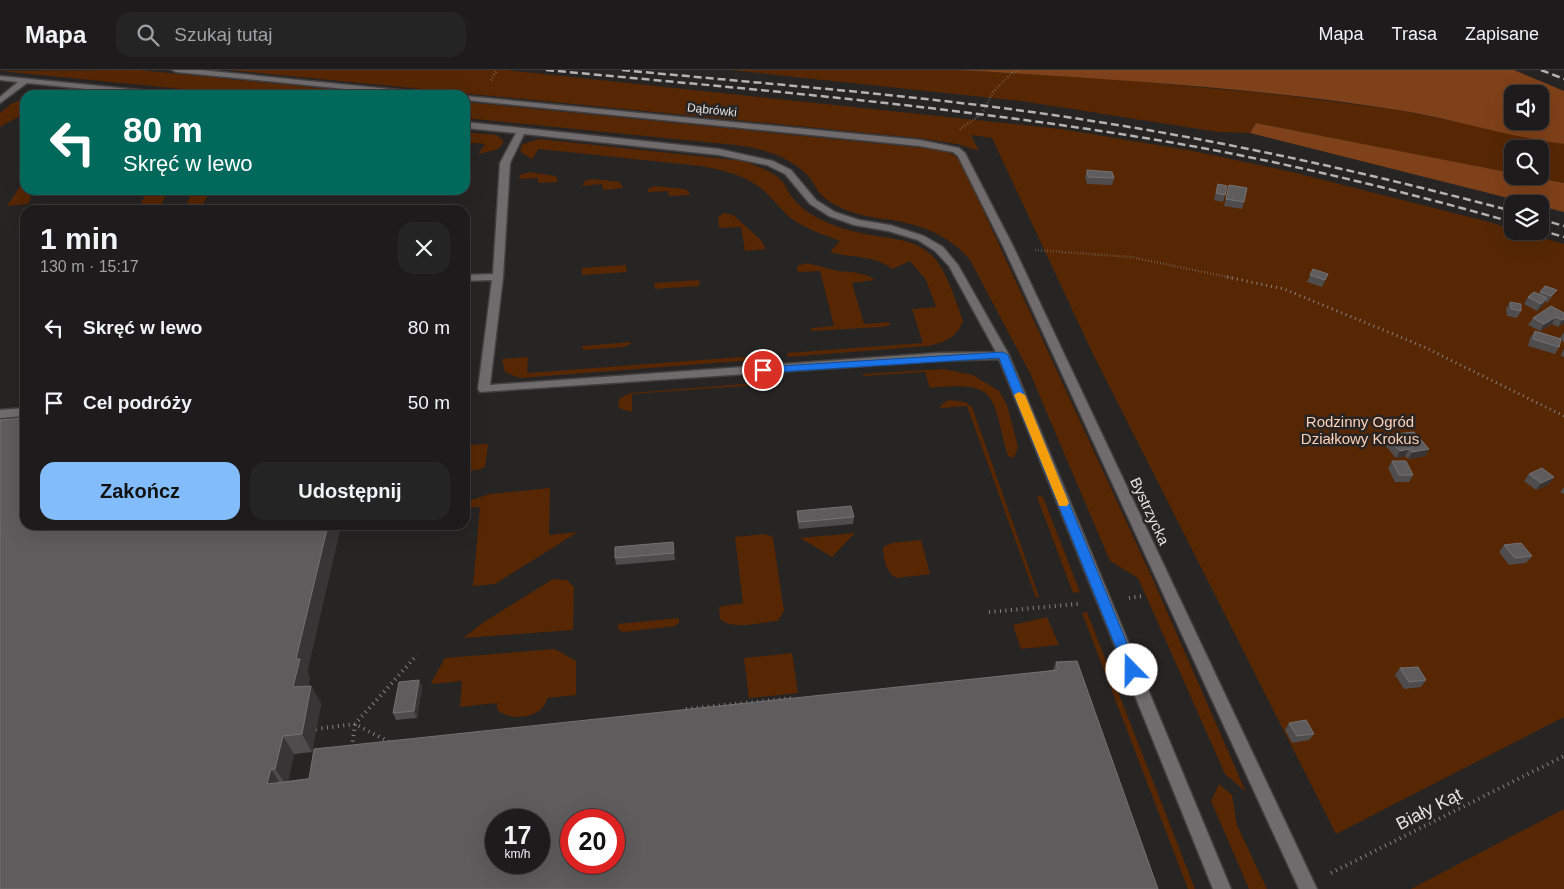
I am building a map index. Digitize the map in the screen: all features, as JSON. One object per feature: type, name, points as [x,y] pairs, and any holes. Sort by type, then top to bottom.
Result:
[{"type":"street","points":[[176,70],[379,90]]},
{"type":"street","points":[[0,78],[122,90]]},
{"type":"street","points":[[0,101],[26,80]]},
{"type":"street","name":"Dąbrówki","points":[[470,98],[920,143],[956,150]]},
{"type":"street","points":[[470,126],[719,152],[770,163],[788,172],[813,202],[832,214],[857,223],[890,228],[921,238],[939,249],[953,265],[1003,355],[1222,889]]},
{"type":"street","points":[[521,131],[504,163],[498,276],[484,389],[929,358],[1003,355]]},
{"type":"street","name":"Bystrzycka","points":[[956,150],[966,164],[1009,248],[1307,887]]},
{"type":"street","points":[[470,278],[498,276]]},
{"type":"street","points":[[0,414],[20,412]]},
{"type":"path","points":[[958,130],[982,114],[993,92],[1012,73],[1020,70]]},
{"type":"path","points":[[1009,248],[1130,257],[1284,289],[1422,346],[1564,416]]},
{"type":"path","points":[[989,612],[1044,608]]},
{"type":"path","points":[[351,750],[355,724],[417,655]]},
{"type":"path","points":[[678,710],[794,698]]},
{"type":"path","points":[[316,729],[355,724],[387,742],[396,741]]},
{"type":"path","name":"Biały Kąt","points":[[1307,887],[1564,756]]},
{"type":"green space","points":[[139,70],[340,90],[192,90],[0,71]]},
{"type":"green space","name":"Rodzinny Ogród Działkowy Krokus","points":[[228,70],[505,70],[1061,129],[1193,151],[1292,172],[1504,227],[1504,240],[1549,240],[1564,244],[1564,717],[1336,834],[1092,352],[992,138],[971,135],[979,151],[957,144],[919,138],[470,94],[470,90],[431,90]]},
{"type":"green space","points":[[730,70],[958,70],[1122,80],[1282,95],[1398,110],[1544,140],[1504,140],[1504,171],[1256,123],[1250,133],[1218,132],[1021,101]]},
{"type":"green space","points":[[20,100],[20,116],[0,127],[0,113],[11,104]]},
{"type":"green space","points":[[470,103],[932,149],[948,152],[955,156],[961,162],[1155,584],[1246,792],[1225,774],[1138,578],[1110,561],[1030,373],[970,260],[953,244],[934,232],[902,222],[862,215],[838,207],[827,200],[818,191],[809,177],[790,161],[763,150],[735,145],[470,118]]},
{"type":"green space","points":[[470,132],[497,135],[503,140],[503,144],[496,150],[478,154],[485,144],[470,142]]},
{"type":"green space","points":[[539,139],[744,161],[769,171],[784,183],[797,203],[821,220],[865,234],[909,242],[933,256],[943,271],[963,321],[953,336],[933,345],[788,357],[787,353],[923,343],[912,309],[936,307],[926,280],[910,261],[892,269],[878,261],[830,252],[840,241],[811,230],[795,221],[771,197],[745,178],[700,166],[539,149],[532,159],[522,153],[520,150],[523,144]]},
{"type":"green space","points":[[1549,141],[1564,144],[1564,183],[1549,180]]},
{"type":"green space","points":[[529,172],[556,176],[558,182],[538,183],[538,178],[519,179],[520,175]]},
{"type":"green space","points":[[592,179],[620,182],[623,188],[603,190],[602,184],[582,186],[585,181]]},
{"type":"green space","points":[[20,186],[20,195],[30,195],[31,199],[28,204],[7,206]]},
{"type":"green space","points":[[654,186],[685,189],[690,195],[669,196],[668,191],[648,192],[648,189]]},
{"type":"green space","points":[[145,195],[166,195],[161,205],[140,205]]},
{"type":"green space","points":[[191,195],[208,195],[203,205],[186,205]]},
{"type":"green space","points":[[724,213],[733,215],[761,240],[766,249],[745,251],[741,227],[719,228],[718,217]]},
{"type":"green space","points":[[807,263],[860,274],[875,280],[852,283],[864,324],[889,322],[890,325],[812,331],[811,328],[834,326],[820,271],[798,272],[797,266]]},
{"type":"green space","points":[[626,265],[627,272],[582,275],[582,268]]},
{"type":"green space","points":[[699,280],[700,286],[655,289],[654,283]]},
{"type":"green space","points":[[630,342],[631,344],[624,347],[585,350],[581,347],[582,346]]},
{"type":"green space","points":[[768,355],[768,359],[520,378],[505,372],[502,359],[528,357],[527,373]]},
{"type":"green space","points":[[944,369],[973,375],[999,391],[1007,405],[1018,447],[1014,458],[1008,456],[995,406],[981,390],[953,386],[930,388],[925,372],[863,376],[863,374]]},
{"type":"green space","points":[[772,382],[772,384],[632,394],[632,412],[621,409],[618,405],[619,399],[630,393]]},
{"type":"green space","points":[[949,400],[965,402],[972,407],[1039,597],[1036,598],[967,406],[940,408],[941,405]]},
{"type":"green space","points":[[488,444],[485,467],[470,471],[470,445]]},
{"type":"green space","points":[[550,488],[549,535],[578,532],[495,584],[473,586],[480,507],[470,508],[470,500],[490,494]]},
{"type":"green space","points":[[1037,497],[1043,497],[1080,592],[1073,593]]},
{"type":"green space","points":[[855,533],[832,557],[800,538]]},
{"type":"green space","points":[[764,534],[773,538],[784,611],[778,621],[748,625],[726,623],[720,619],[719,607],[743,603],[735,537]]},
{"type":"green space","points":[[921,540],[930,574],[897,578],[893,576],[886,565],[883,547],[892,543]]},
{"type":"green space","points":[[553,579],[567,580],[574,587],[573,630],[463,638],[484,622]]},
{"type":"green space","points":[[1087,612],[1195,889],[1188,889],[1082,613]]},
{"type":"green space","points":[[1047,617],[1059,645],[1021,649],[1013,625]]},
{"type":"green space","points":[[679,618],[679,623],[675,626],[623,632],[618,629],[618,624]]},
{"type":"green space","points":[[555,649],[576,661],[576,695],[547,698],[545,705],[533,714],[517,717],[509,716],[497,709],[497,703],[460,707],[462,681],[431,684],[445,658]]},
{"type":"green space","points":[[792,653],[798,693],[749,698],[744,658]]},
{"type":"green space","points":[[1219,784],[1232,795],[1237,825],[1267,889],[1249,889],[1211,801]]},
{"type":"green space","points":[[1564,809],[1564,889],[1411,889]]},
{"type":"shaded area","points":[[958,70],[1514,70],[1564,91],[1564,144],[1522,137],[1398,110],[1343,102],[1288,95]]},
{"type":"shaded area","points":[[1256,123],[1504,171],[1504,185],[1549,185],[1549,180],[1564,183],[1564,212],[1549,208],[1549,195],[1504,195],[1504,197],[1250,133]]},
{"type":"building","points":[[1087,170],[1112,172],[1114,178],[1088,177]]},
{"type":"building","points":[[1218,184],[1227,186],[1225,195],[1216,193]]},
{"type":"building","points":[[1229,185],[1247,188],[1244,202],[1226,199]]},
{"type":"building","points":[[1313,269],[1328,274],[1325,280],[1310,275]]},
{"type":"building","points":[[1545,286],[1557,290],[1551,296],[1540,292]]},
{"type":"building","points":[[1534,292],[1547,298],[1541,304],[1528,297]]},
{"type":"building","points":[[1510,302],[1521,304],[1521,311],[1511,309]]},
{"type":"building","points":[[1551,306],[1564,313],[1564,319],[1556,317],[1544,324],[1533,318]]},
{"type":"building","points":[[1535,331],[1561,339],[1559,347],[1533,339]]},
{"type":"building","points":[[20,418],[20,530],[327,530],[296,659],[300,659],[293,687],[311,686],[302,734],[283,736],[275,769],[271,769],[267,784],[309,779],[314,749],[1058,670],[1056,662],[1077,661],[1158,889],[0,889],[0,420]]},
{"type":"building","points":[[1414,432],[1429,449],[1412,452],[1409,449],[1400,451],[1386,435]]},
{"type":"building","points":[[1392,461],[1406,461],[1413,475],[1399,475]]},
{"type":"building","points":[[1542,468],[1554,477],[1541,483],[1529,474]]},
{"type":"building","points":[[851,506],[854,517],[799,522],[797,511]]},
{"type":"building","points":[[673,542],[674,553],[615,558],[615,547]]},
{"type":"building","points":[[1521,543],[1532,556],[1515,558],[1504,545]]},
{"type":"building","points":[[1418,667],[1426,680],[1409,682],[1400,668]]},
{"type":"building","points":[[419,680],[414,711],[393,713],[399,682]]},
{"type":"building","points":[[1306,720],[1314,734],[1297,736],[1289,723]]},
{"type":"railway","points":[[546,70],[852,99],[1081,128],[1202,148],[1291,166],[1424,198],[1504,220]]},
{"type":"railway","points":[[622,70],[971,104],[1086,120],[1194,138],[1300,160],[1407,184],[1504,209]]},
{"type":"railway","points":[[1541,70],[1564,79]]},
{"type":"railway","points":[[1549,222],[1564,226]]},
{"type":"railway","points":[[1549,233],[1564,237]]},
{"type":"slow traffic","points":[[1019,395],[1063,503]]},
{"type":"route","points":[[763,370],[1003,355],[1132,670]]}]
